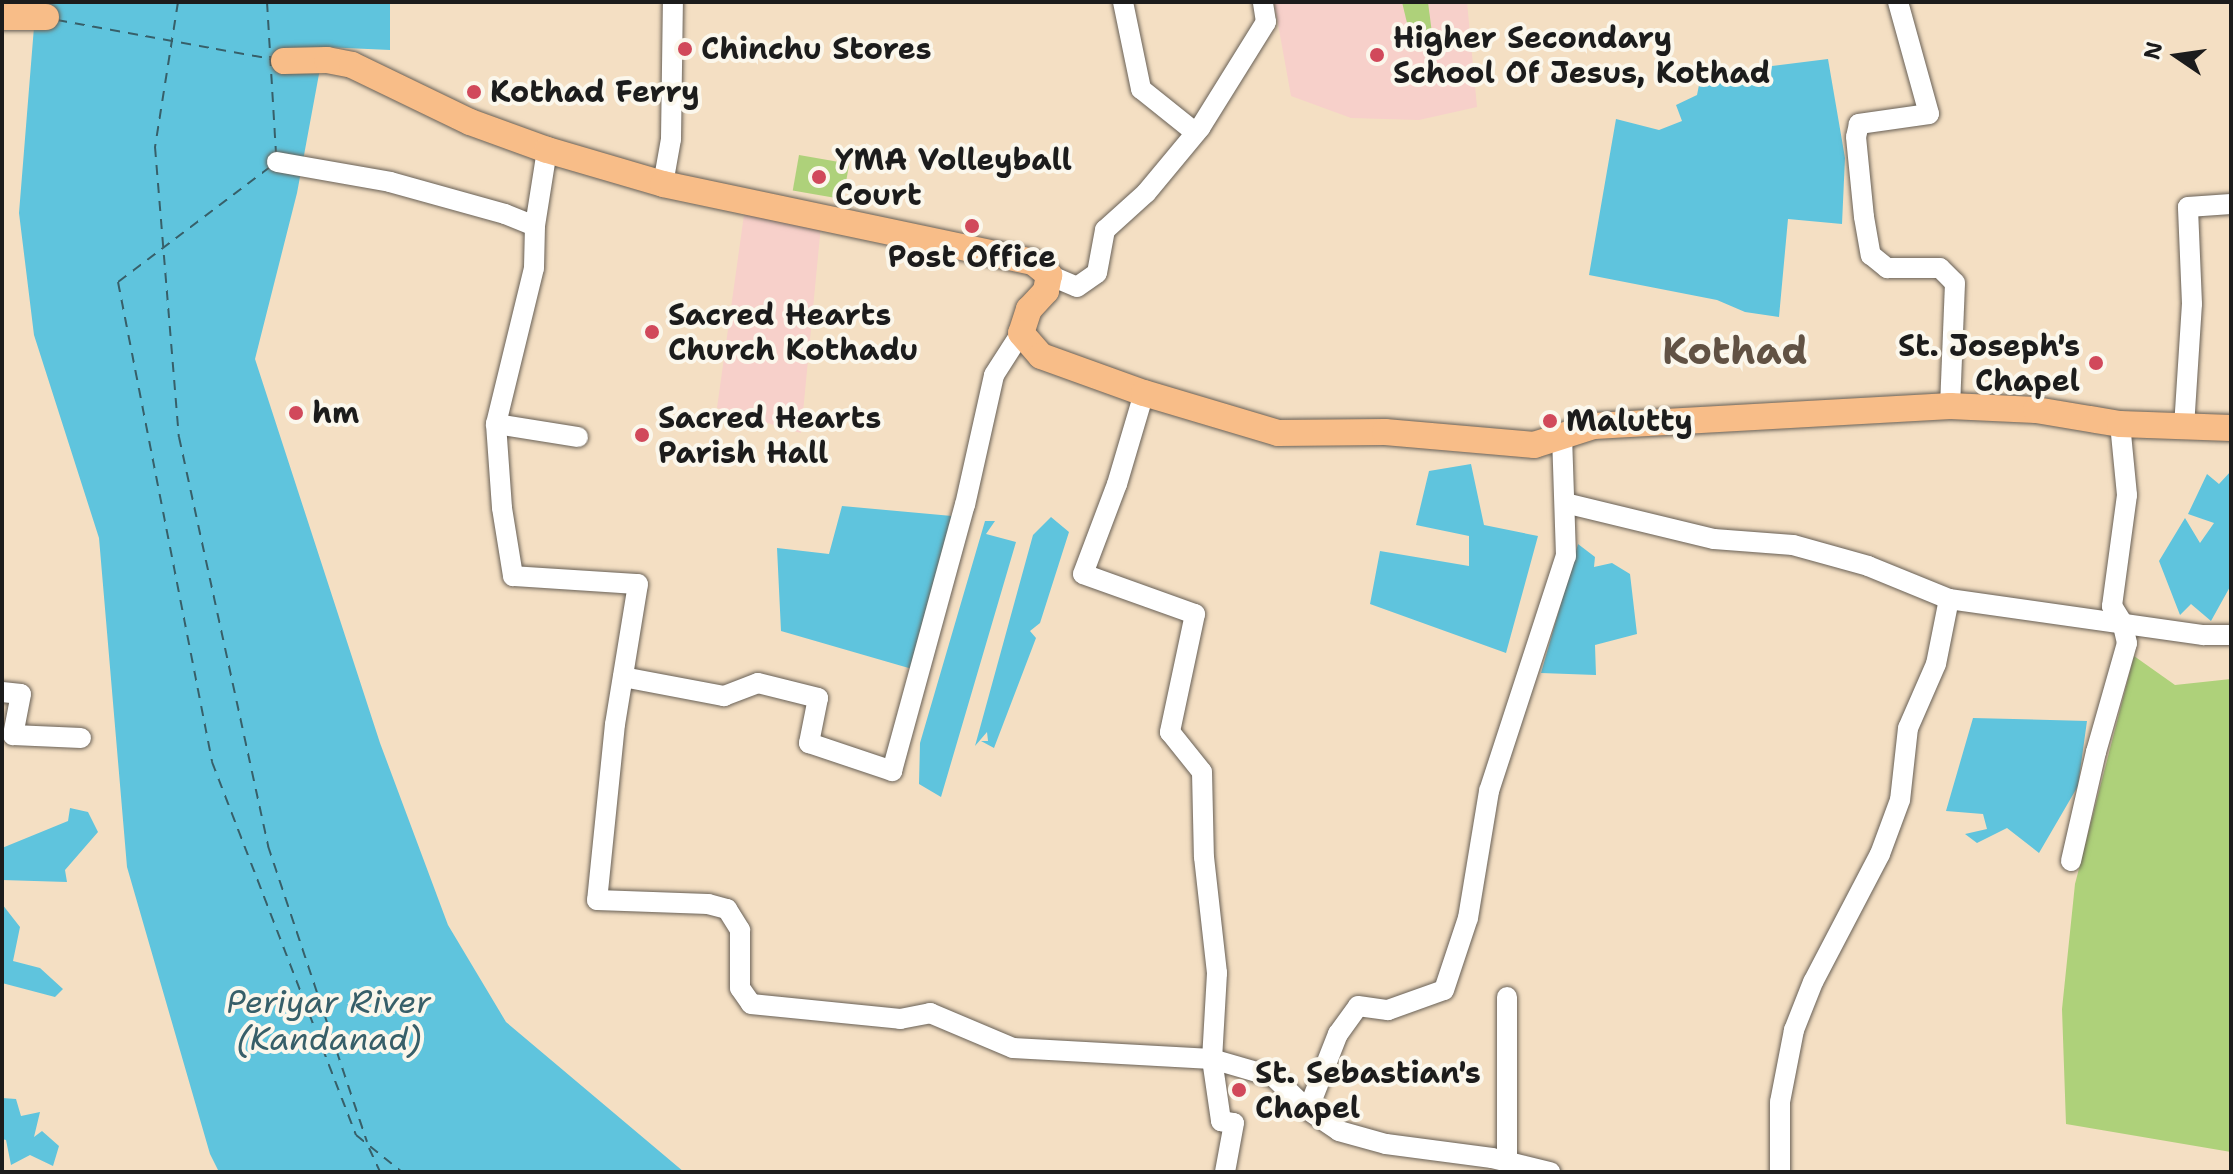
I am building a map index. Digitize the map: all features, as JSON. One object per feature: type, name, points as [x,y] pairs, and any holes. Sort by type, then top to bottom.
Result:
[{"type":"main road","points":[[2,17],[46,17]]},
{"type":"main road","points":[[284,61],[327,60],[352,65],[470,122],[547,150],[663,184],[1033,262],[1049,275],[1046,291],[1029,309],[1021,333],[1041,356],[1144,393],[1278,433],[1385,432],[1534,445],[1594,426],[1950,406],[2036,410],[2120,424],[2231,428]]},
{"type":"street","points":[[663,184],[671,139],[673,2]]},
{"type":"street","points":[[1123,2],[1141,89],[1196,133]]},
{"type":"street","points":[[1049,275],[1077,287],[1097,273],[1105,230],[1146,193],[1196,133],[1266,22],[1263,2]]},
{"type":"street","points":[[1898,2],[1929,114],[1859,124],[1856,137],[1864,217],[1871,255],[1887,268],[1940,268],[1955,283],[1950,406]]},
{"type":"street","points":[[547,150],[535,226],[534,268],[496,424],[502,508],[513,576],[638,584],[623,677],[597,900],[708,904],[727,909],[740,930],[740,988],[751,1004],[900,1019],[930,1013],[1013,1048],[1212,1059],[1274,1077],[1308,1110],[1339,1131],[1386,1144],[1507,1162],[1550,1172]]},
{"type":"street","points":[[277,162],[390,182],[505,214],[535,226]]},
{"type":"street","points":[[2184,427],[2192,304],[2188,207],[2231,204]]},
{"type":"street","points":[[623,677],[724,696],[758,683],[818,698],[809,743],[892,771],[965,505],[994,375],[1021,333]]},
{"type":"street","points":[[1144,393],[1117,484],[1083,574],[1195,614],[1170,732],[1202,772],[1204,857],[1217,973],[1212,1059],[1221,1121],[1234,1123],[1225,1172]]},
{"type":"street","points":[[496,424],[578,437]]},
{"type":"street","points":[[2071,861],[2127,643],[2122,622],[2112,606],[2127,495],[2120,424]]},
{"type":"street","points":[[1308,1110],[1338,1034],[1358,1006],[1388,1010],[1444,990],[1468,918],[1489,791],[1566,556],[1562,437]]},
{"type":"street","points":[[1565,503],[1714,539],[1793,545],[1868,566],[1949,599],[2203,635],[2231,635]]},
{"type":"street","points":[[1780,1172],[1780,1102],[1794,1030],[1813,982],[1880,854],[1900,800],[1908,728],[1936,664],[1949,599]]},
{"type":"street","points":[[2,692],[21,694],[13,735],[81,738]]},
{"type":"street","points":[[1507,997],[1507,1162]]},
{"type":"shaded area","name":"Higher Secondary School Of Jesus, Kothad","points":[[1274,2],[1467,2],[1477,107],[1419,120],[1351,118],[1291,96]]},
{"type":"shaded area","points":[[744,215],[821,225],[801,433],[717,408]]},
{"type":"green space","points":[[1402,2],[1428,2],[1434,49],[1413,48]]},
{"type":"green space","name":"YMA Volleyball Court","points":[[799,155],[849,164],[843,199],[793,190]]},
{"type":"green space","points":[[2134,656],[2175,685],[2231,679],[2231,1152],[2066,1124],[2062,1009],[2075,884]]},
{"type":"water","name":"Periyar River (Kandanad)","points":[[36,2],[390,2],[390,50],[324,47],[297,193],[255,359],[380,743],[448,925],[506,1022],[684,1172],[219,1172],[210,1154],[127,867],[99,538],[34,335],[19,213]]},
{"type":"water","points":[[1828,59],[1845,158],[1842,224],[1788,219],[1779,317],[1745,312],[1717,300],[1589,275],[1616,119],[1659,130],[1682,121],[1676,105],[1697,95],[1701,75]]},
{"type":"water","points":[[1471,464],[1484,525],[1538,536],[1506,653],[1370,604],[1380,551],[1469,566],[1469,536],[1416,525],[1429,471]]},
{"type":"water","points":[[2231,471],[2231,585],[2211,621],[2191,604],[2180,615],[2159,561],[2185,518],[2200,543],[2214,523],[2188,514],[2207,474],[2219,484]]},
{"type":"water","points":[[842,506],[963,517],[926,673],[781,631],[777,548],[829,554]]},
{"type":"water","points":[[1051,517],[1069,532],[1040,623],[1030,631],[1036,638],[994,748],[981,741],[988,741],[987,732],[975,746],[1033,535]]},
{"type":"water","points":[[985,521],[995,521],[986,534],[1016,542],[941,797],[919,784],[920,743]]},
{"type":"water","points":[[1578,544],[1595,557],[1594,567],[1612,563],[1630,574],[1637,634],[1595,645],[1596,675],[1541,673]]},
{"type":"water","points":[[1973,718],[2087,721],[2078,786],[2039,853],[2007,828],[1977,843],[1965,834],[1987,829],[1983,814],[1946,811]]},
{"type":"water","points":[[70,808],[88,812],[98,832],[65,870],[67,882],[2,880],[2,848],[68,821]]},
{"type":"water","points":[[2,904],[20,927],[13,961],[40,968],[63,989],[55,997],[2,983]]},
{"type":"water","points":[[2,1098],[16,1099],[21,1116],[40,1112],[34,1137],[42,1131],[59,1146],[53,1166],[30,1155],[11,1165],[6,1140],[2,1139]]},
{"type":"ferry route","points":[[178,2],[155,147],[179,437],[268,846],[367,1142]]},
{"type":"ferry route","points":[[267,2],[276,152]]},
{"type":"ferry route","points":[[57,20],[271,59]]},
{"type":"ferry route","points":[[270,167],[118,282],[212,762],[356,1135],[402,1172]]},
{"type":"ferry route","points":[[369,1148],[380,1172]]},
{"type":"place","name":"Chinchu Stores","points":[[685,49]]},
{"type":"place","name":"Higher Secondary School Of Jesus, Kothad","points":[[1377,55]]},
{"type":"place","name":"Kothad Ferry","points":[[474,92]]},
{"type":"place","name":"YMA Volleyball Court","points":[[819,177]]},
{"type":"place","name":"Post Office","points":[[972,226]]},
{"type":"place","name":"Sacred Hearts Church Kothadu","points":[[652,332]]},
{"type":"place","name":"St. Joseph's Chapel","points":[[2096,363]]},
{"type":"place","name":"hm","points":[[296,413]]},
{"type":"place","name":"Malutty","points":[[1550,421]]},
{"type":"place","name":"Sacred Hearts Parish Hall","points":[[642,435]]},
{"type":"place","name":"St. Sebastian's Chapel","points":[[1239,1090]]},
{"type":"district","name":"Kothad","points":[[1735,351]]}]
